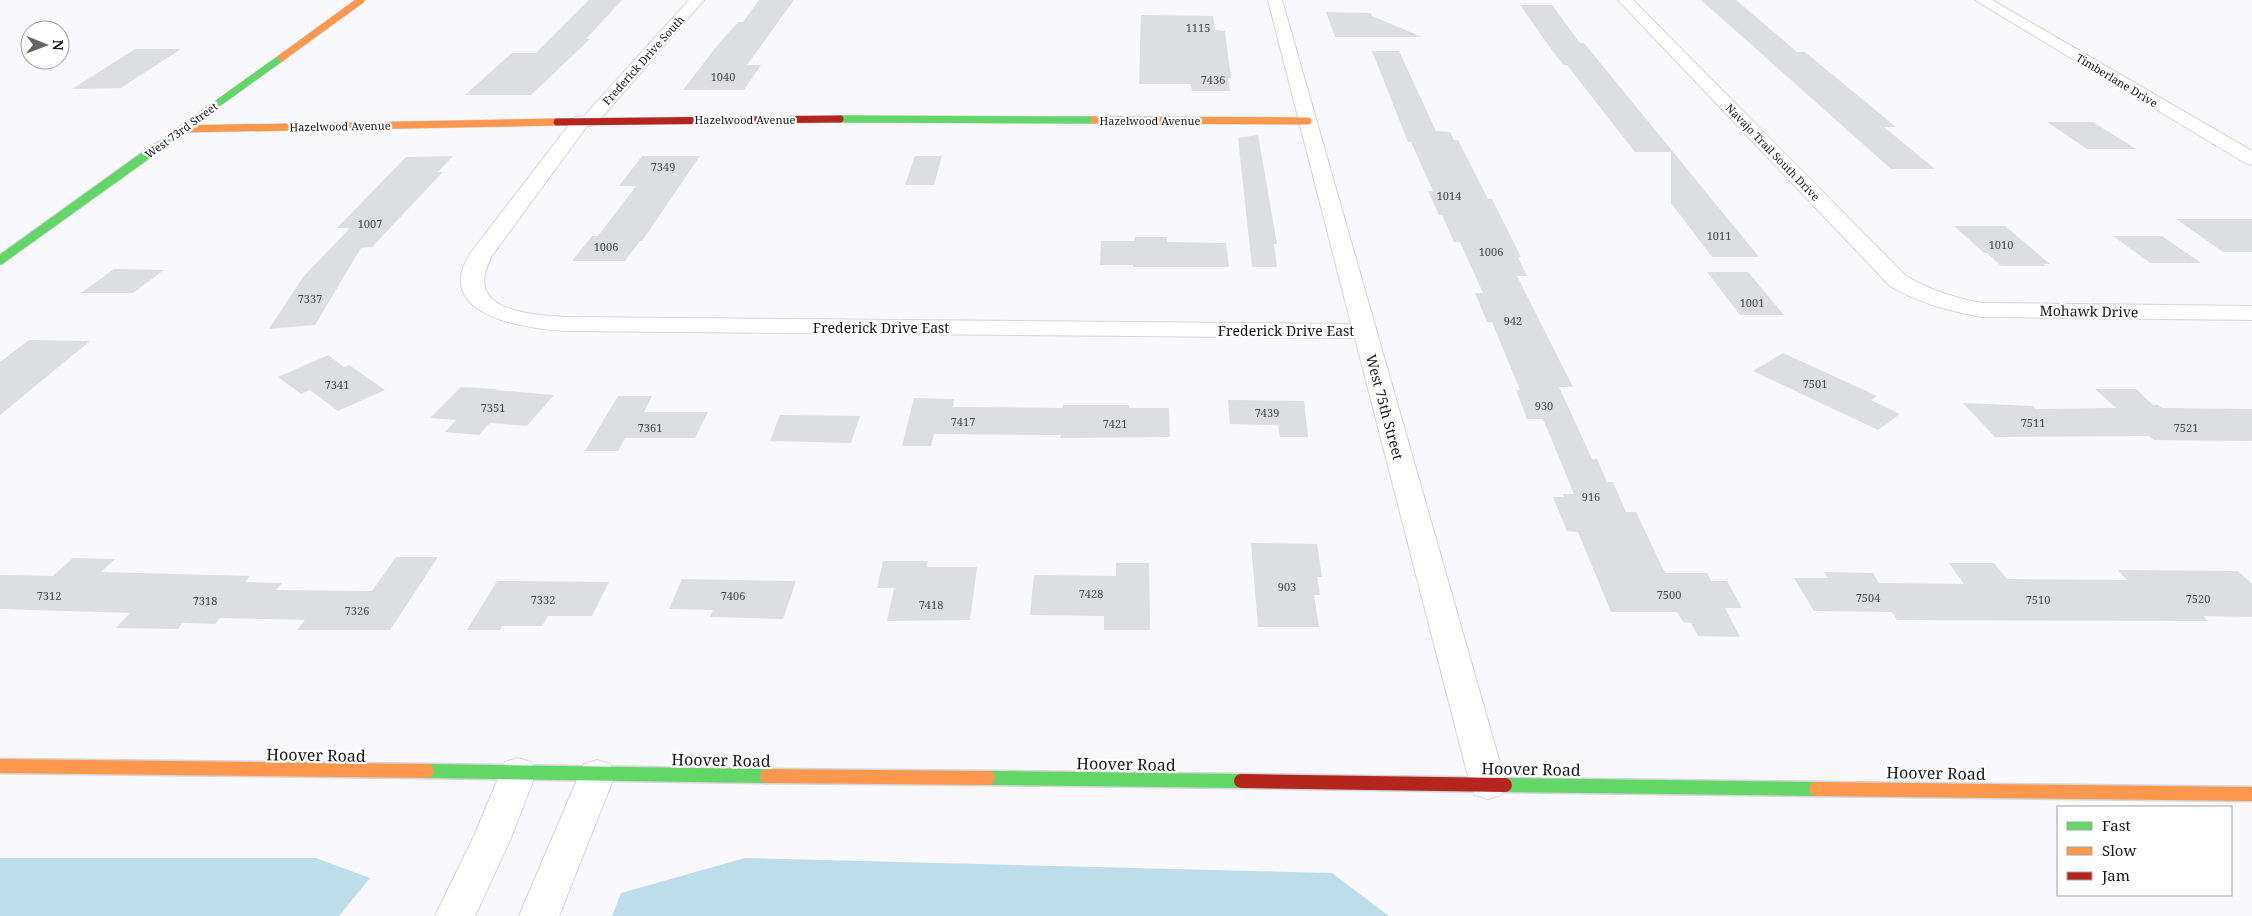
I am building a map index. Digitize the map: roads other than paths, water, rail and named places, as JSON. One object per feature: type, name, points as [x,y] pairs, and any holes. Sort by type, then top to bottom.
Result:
[{"type":"street","name":"West 73rd Street","points":[[0,260],[361,0]]},
{"type":"street","name":"Frederick Drive South","points":[[498,232],[585,121],[697,0]]},
{"type":"street","name":"West 75th Street","points":[[1275,0],[1488,784]]},
{"type":"street","name":"Navajo Trail South Drive","points":[[1624,0],[1898,281],[1927,297]]},
{"type":"street","name":"Timberlane Drive","points":[[1982,0],[2252,159]]},
{"type":"street","name":"Hazelwood Avenue","points":[[182,129],[777,118],[1308,121]]},
{"type":"street","name":"Frederick Drive East","points":[[498,232],[480,256],[472,272],[471,282],[476,296],[496,311],[536,322],[578,324],[1365,331]]},
{"type":"street","name":"Mohawk Drive","points":[[1927,297],[1951,305],[1982,310],[2252,313]]},
{"type":"street","name":"Hoover Road","points":[[0,766],[598,775],[2252,794]]},
{"type":"street","points":[[456,916],[492,838],[518,774]]},
{"type":"street","points":[[539,916],[598,775]]},
{"type":"water","points":[[0,858],[316,858],[370,878],[339,916],[0,916]]},
{"type":"water","points":[[745,858],[1332,873],[1389,916],[612,916],[621,893]]}]
